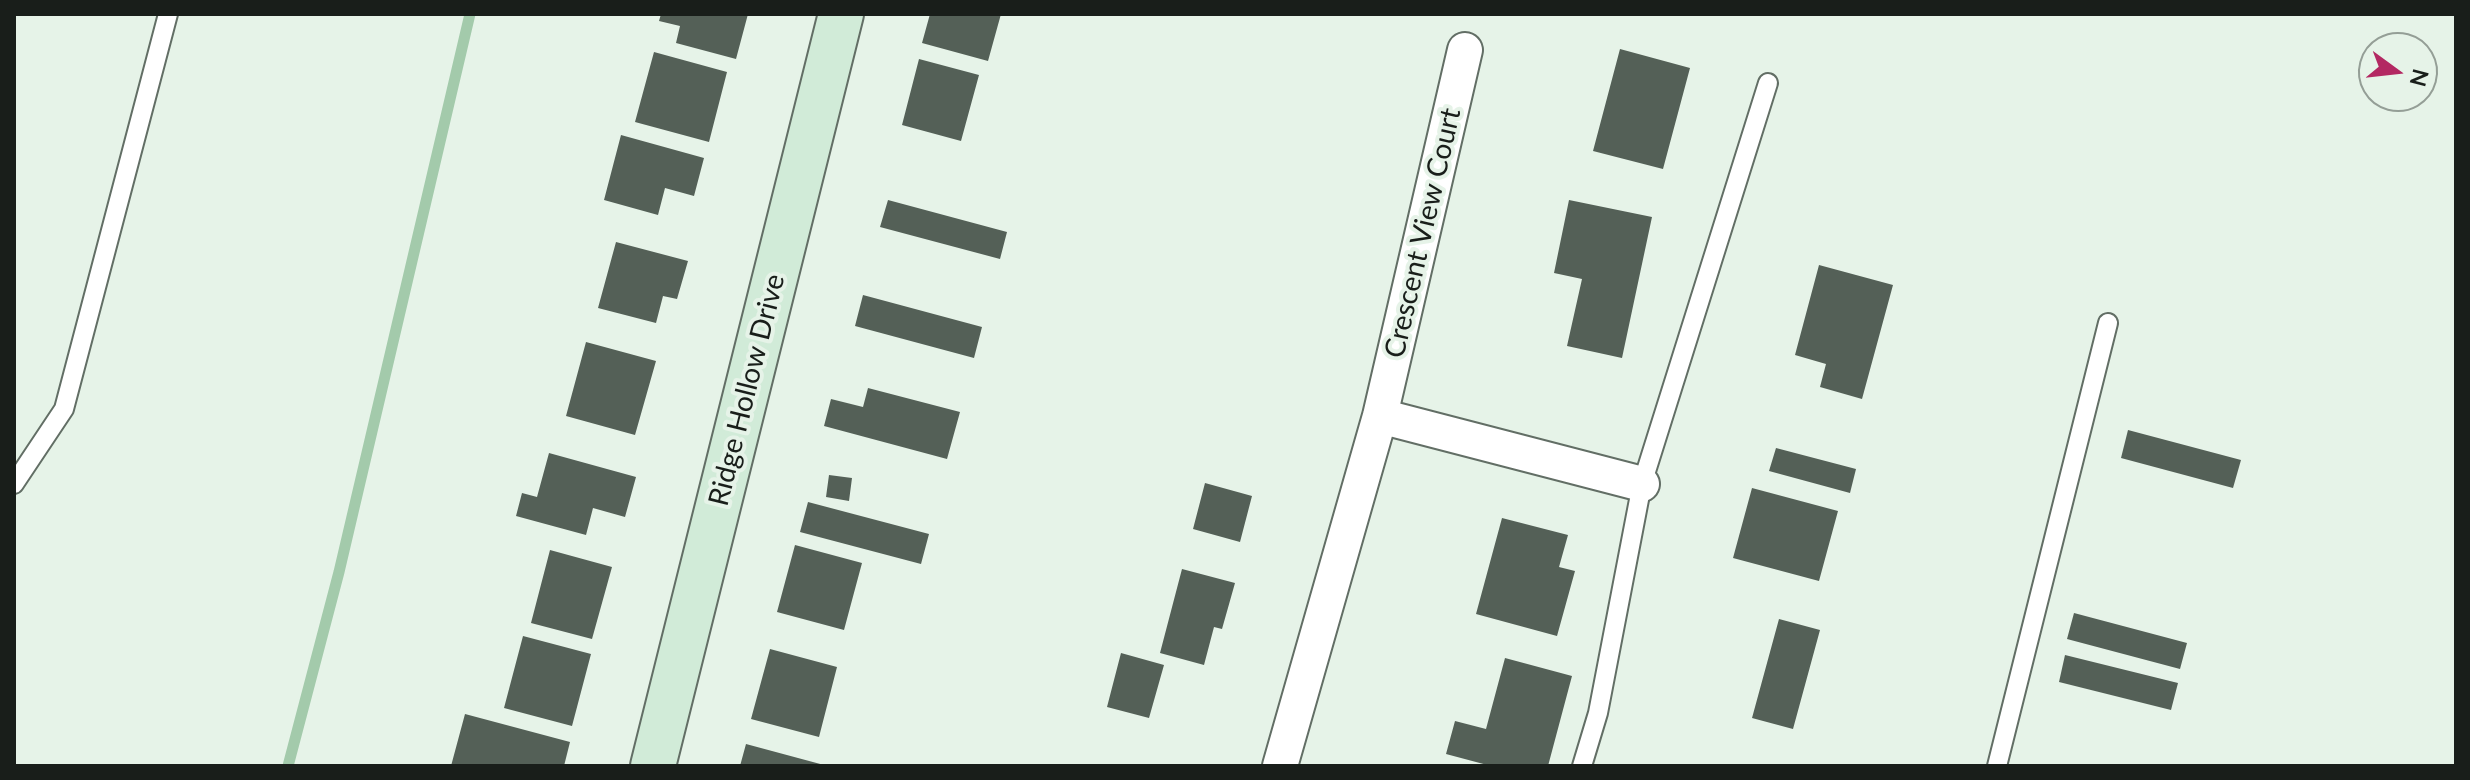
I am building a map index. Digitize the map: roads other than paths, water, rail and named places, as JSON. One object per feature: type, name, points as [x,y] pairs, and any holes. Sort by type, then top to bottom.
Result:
[{"type":"street","name":"Ridge Hollow Drive","points":[[653,766],[841,14]]},
{"type":"street","name":"Crescent View Court","points":[[1280,766],[1380,416],[1465,50]]},
{"type":"street","points":[[1380,416],[1642,484]]},
{"type":"lane","points":[[14,484],[64,409],[168,14]]},
{"type":"lane","points":[[1582,766],[1598,713],[1642,484],[1768,83]]},
{"type":"lane","points":[[1997,766],[2108,323]]},
{"type":"waterway","points":[[288,766],[339,572],[470,14]]}]
